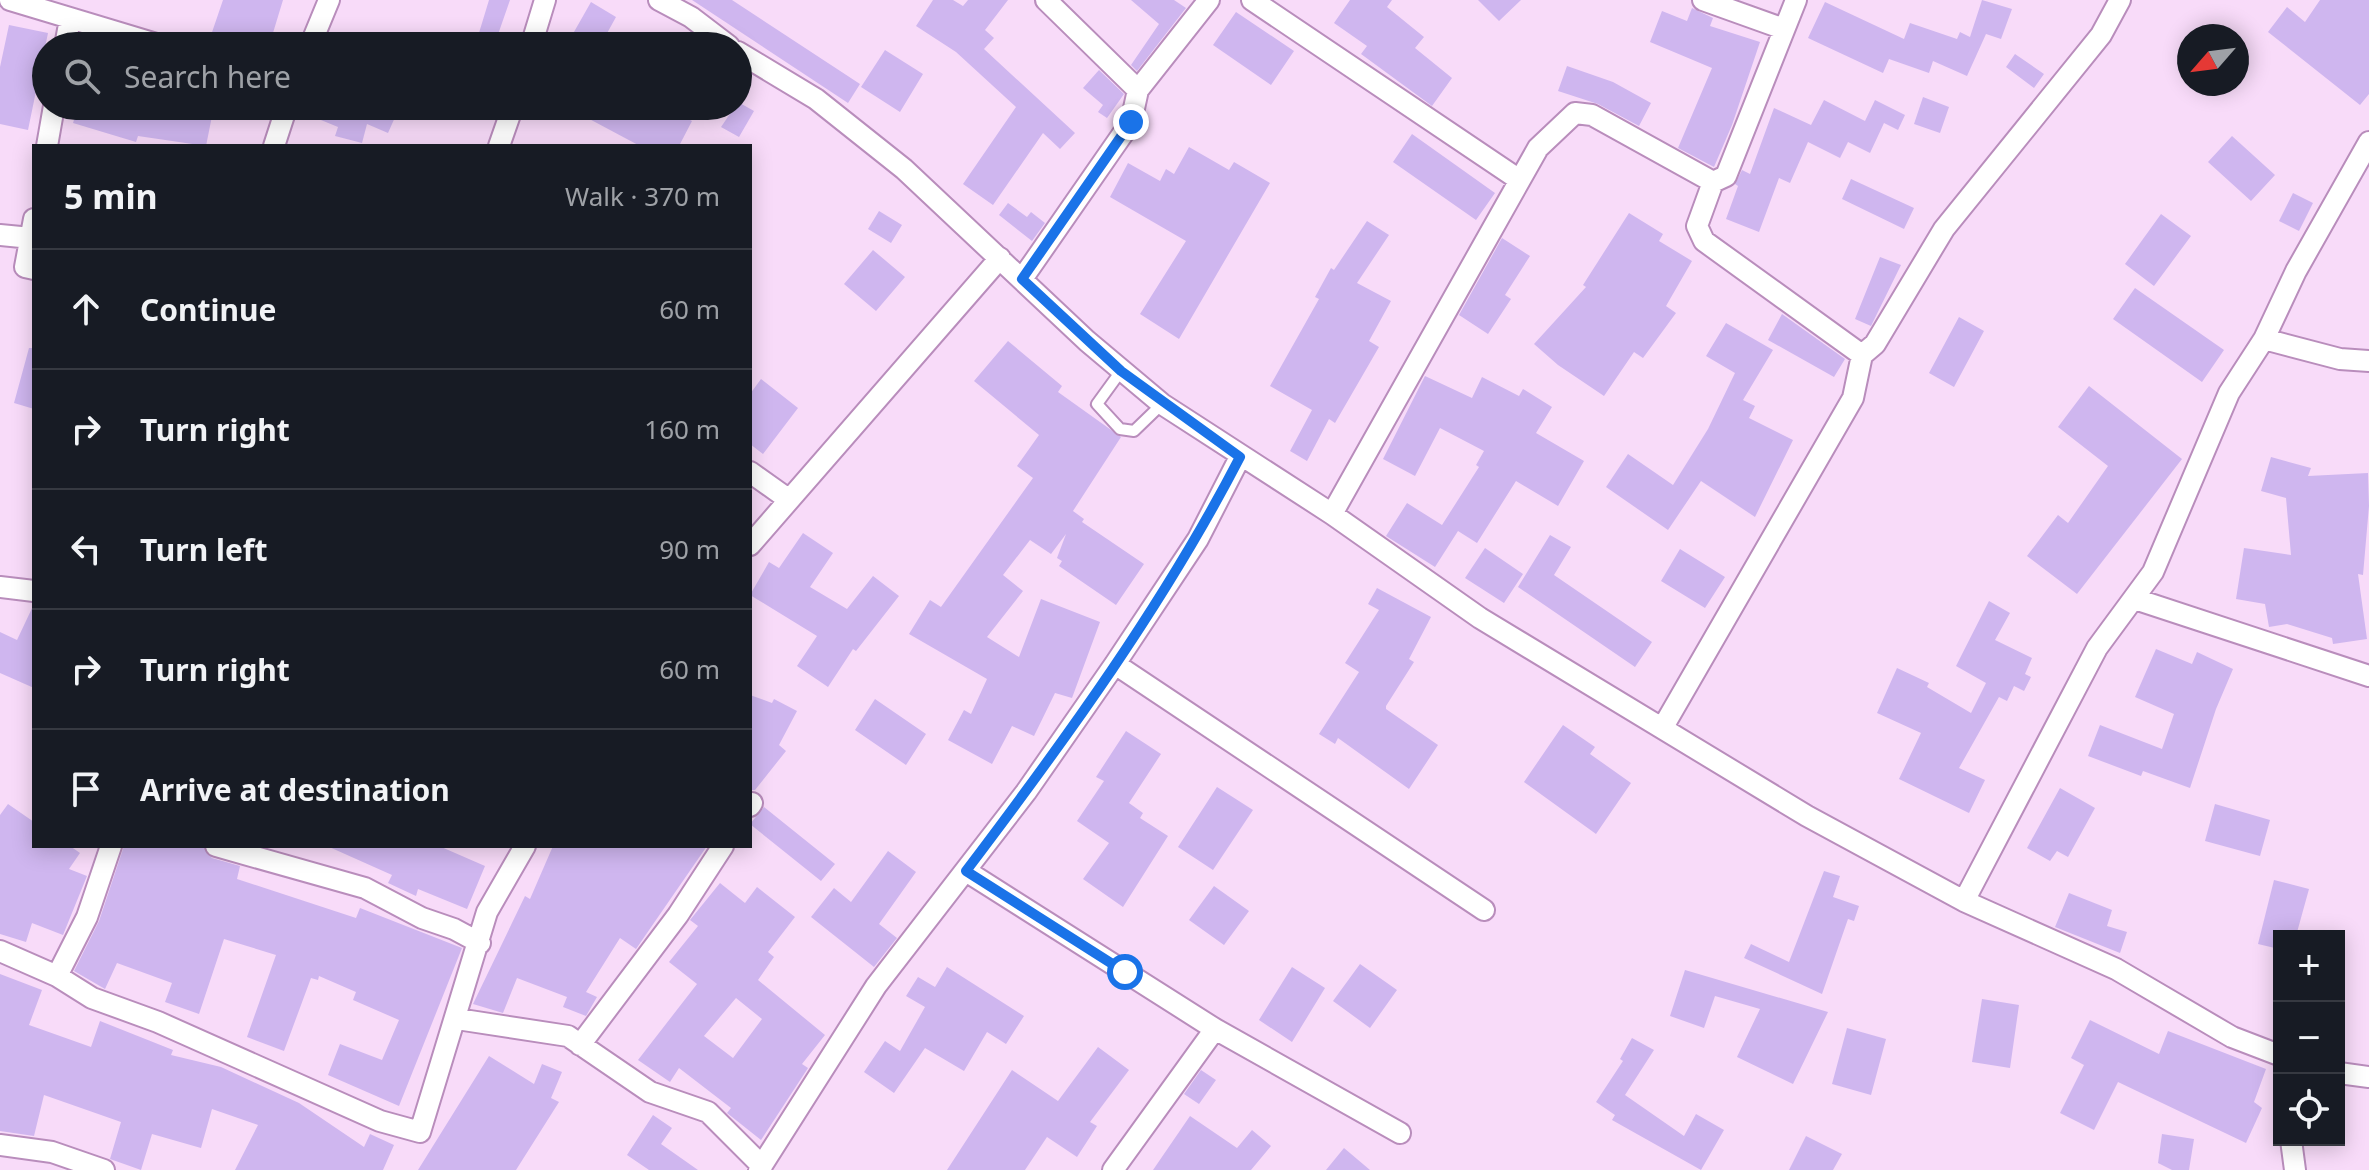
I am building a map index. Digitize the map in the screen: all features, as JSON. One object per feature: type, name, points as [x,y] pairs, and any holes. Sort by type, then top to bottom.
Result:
[{"type":"street","points":[[10,0],[115,32]]},
{"type":"street","points":[[316,32],[329,0]]},
{"type":"street","points":[[535,32],[545,0]]},
{"type":"street","points":[[659,0],[696,8],[717,32]]},
{"type":"street","points":[[1046,0],[1138,90]]},
{"type":"street","points":[[1022,279],[1131,122],[1138,90],[1209,0]]},
{"type":"street","points":[[1252,0],[1518,179]]},
{"type":"street","points":[[1703,0],[1784,29]]},
{"type":"street","points":[[1796,0],[1730,168],[1726,176],[1713,182],[1697,226],[1704,241],[1862,355]]},
{"type":"street","points":[[1663,727],[1853,398],[1862,355],[1875,344],[1944,229],[2101,35],[2120,0]]},
{"type":"street","points":[[68,32],[70,19]]},
{"type":"street","points":[[752,60],[816,99],[904,169],[1121,371],[1162,404],[1332,514],[1480,618],[1807,816],[1964,901],[2116,969],[2232,1037],[2273,1056]]},
{"type":"street","points":[[1332,514],[1518,179],[1538,148],[1575,113],[1592,115],[1713,182]]},
{"type":"street","points":[[47,144],[52,120]]},
{"type":"street","points":[[275,144],[282,120]]},
{"type":"street","points":[[500,144],[508,120]]},
{"type":"street","points":[[1964,901],[2097,648],[2153,572],[2187,485],[2229,393],[2264,339],[2296,271],[2369,142]]},
{"type":"street","points":[[0,235],[32,229],[25,267],[32,269]]},
{"type":"street","points":[[752,543],[1000,258]]},
{"type":"street","points":[[2264,339],[2340,359],[2369,361]]},
{"type":"street","points":[[457,1019],[568,1036],[650,1092],[708,1112],[760,1168],[876,986],[966,871],[1115,664],[1198,539],[1240,457]]},
{"type":"street","points":[[752,473],[788,499]]},
{"type":"street","points":[[0,587],[32,591]]},
{"type":"street","points":[[2135,599],[2369,676]]},
{"type":"street","points":[[1115,664],[1484,910]]},
{"type":"street","points":[[57,976],[87,917],[110,848]]},
{"type":"street","points":[[223,848],[365,888],[422,918],[454,929],[480,943]]},
{"type":"street","points":[[0,951],[57,976],[92,998],[158,1022],[380,1121],[420,1132],[457,1019],[487,912],[524,848]]},
{"type":"street","points":[[580,1045],[678,915],[722,848]]},
{"type":"street","points":[[966,871],[1215,1029],[1400,1133]]},
{"type":"street","points":[[1113,1170],[1215,1029]]},
{"type":"street","points":[[2345,1074],[2369,1077]]},
{"type":"street","points":[[0,1145],[52,1152],[104,1170]]},
{"type":"street","points":[[2292,1146],[2295,1170]]},
{"type":"lane","points":[[1121,371],[1097,404],[1120,429],[1134,431],[1162,404]]},
{"type":"building","points":[[223,0],[283,0],[273,32],[212,32]]},
{"type":"building","points":[[489,0],[510,0],[499,32],[479,32]]},
{"type":"building","points":[[692,0],[732,0],[860,84],[848,103],[752,40],[752,32],[740,32]]},
{"type":"building","points":[[933,0],[953,0],[963,6],[968,0],[1008,0],[985,30],[994,38],[984,49],[1075,133],[1060,149],[1043,133],[993,205],[963,184],[1016,107],[956,52],[916,26]]},
{"type":"building","points":[[1131,0],[1174,0],[1186,8],[1137,71],[1131,65],[1159,24]]},
{"type":"building","points":[[1350,0],[1392,0],[1387,7],[1424,37],[1415,48],[1452,78],[1432,106],[1361,54],[1367,46],[1334,23]]},
{"type":"building","points":[[1478,0],[1521,0],[1499,21]]},
{"type":"building","points":[[1982,0],[2012,9],[2001,39],[1986,34],[1967,76],[1933,61],[1929,73],[1889,59],[1883,73],[1808,38],[1825,2],[1904,39],[1910,23],[1957,39],[1960,32],[1970,37]]},
{"type":"building","points":[[2320,0],[2369,0],[2369,94],[2360,105],[2268,32],[2287,7],[2305,22]]},
{"type":"building","points":[[591,2],[616,17],[608,32],[574,32]]},
{"type":"building","points":[[1692,8],[1713,18],[1710,26],[1760,42],[1714,167],[1678,148],[1712,68],[1650,42],[1662,11],[1687,21]]},
{"type":"building","points":[[1236,12],[1294,51],[1271,85],[1213,45]]},
{"type":"building","points":[[9,25],[43,32],[32,32],[32,111],[28,130],[0,124],[0,67]]},
{"type":"building","points":[[885,50],[923,74],[900,112],[861,87]]},
{"type":"building","points":[[2015,54],[2044,74],[2034,88],[2006,67]]},
{"type":"building","points":[[1567,66],[1613,82],[1651,103],[1639,126],[1598,104],[1558,91]]},
{"type":"building","points":[[1099,70],[1124,94],[1107,118],[1098,112],[1103,105],[1083,88]]},
{"type":"building","points":[[1923,97],[1949,107],[1940,133],[1914,124]]},
{"type":"building","points":[[1824,100],[1865,121],[1875,100],[1905,115],[1898,130],[1884,123],[1870,153],[1848,142],[1840,158],[1808,142],[1790,183],[1779,178],[1759,232],[1726,219],[1738,186],[1735,184],[1742,170],[1750,174],[1774,108],[1811,125]]},
{"type":"building","points":[[74,120],[211,120],[206,144],[138,136],[136,142],[73,123]]},
{"type":"building","points":[[321,120],[394,120],[388,133],[367,124],[362,143],[335,136],[338,127]]},
{"type":"building","points":[[591,120],[692,121],[680,144],[636,144]]},
{"type":"building","points":[[726,120],[749,120],[739,137],[721,127]]},
{"type":"building","points":[[1412,134],[1495,193],[1476,220],[1393,162]]},
{"type":"building","points":[[2232,136],[2275,175],[2251,201],[2208,162]]},
{"type":"building","points":[[1189,147],[1229,170],[1234,162],[1270,183],[1179,339],[1140,314],[1186,241],[1110,197],[1128,163],[1160,181],[1166,169],[1174,174]]},
{"type":"building","points":[[1851,179],[1914,208],[1904,229],[1842,199]]},
{"type":"building","points":[[2293,193],[2313,203],[2299,231],[2279,221]]},
{"type":"building","points":[[1008,203],[1027,217],[1031,212],[1045,223],[1032,241],[999,215]]},
{"type":"building","points":[[879,211],[902,225],[891,243],[868,229]]},
{"type":"building","points":[[1629,213],[1663,234],[1659,241],[1692,261],[1666,306],[1676,313],[1643,358],[1634,352],[1604,396],[1558,365],[1534,344],[1586,287],[1583,285]]},
{"type":"building","points":[[2161,214],[2191,236],[2154,286],[2125,264]]},
{"type":"building","points":[[1367,221],[1389,235],[1357,283],[1391,301],[1369,341],[1379,347],[1335,423],[1329,419],[1307,461],[1290,451],[1312,410],[1270,386],[1319,299],[1315,297],[1331,268],[1334,270]]},
{"type":"building","points":[[1502,238],[1530,256],[1505,295],[1511,299],[1488,334],[1459,315]]},
{"type":"building","points":[[873,250],[905,277],[876,311],[844,284]]},
{"type":"building","points":[[1880,257],[1901,265],[1871,326],[1855,319]]},
{"type":"building","points":[[2135,288],[2224,350],[2202,382],[2113,319]]},
{"type":"building","points":[[1782,314],[1845,359],[1834,377],[1768,340]]},
{"type":"building","points":[[1959,317],[1984,331],[1954,387],[1929,373]]},
{"type":"building","points":[[1726,323],[1773,350],[1743,400],[1755,406],[1749,418],[1793,440],[1755,517],[1701,481],[1668,530],[1606,487],[1628,454],[1673,485],[1708,429],[1735,373],[1706,356]]},
{"type":"building","points":[[1008,341],[1062,386],[1058,392],[1121,437],[1073,511],[1084,519],[1082,522],[1144,564],[1116,605],[1059,566],[1062,561],[1057,558],[1066,534],[1051,554],[1030,540],[1003,575],[1023,591],[987,637],[1019,657],[1041,599],[1100,622],[1072,698],[1055,693],[1034,736],[1012,726],[992,764],[948,740],[964,710],[971,714],[987,679],[909,634],[930,600],[941,607],[1033,478],[1017,466],[1039,435],[974,381]]},
{"type":"building","points":[[29,348],[32,348],[32,408],[14,403]]},
{"type":"building","points":[[1425,376],[1472,398],[1482,377],[1519,396],[1523,389],[1552,407],[1536,433],[1584,461],[1558,506],[1516,481],[1477,543],[1458,531],[1435,567],[1386,536],[1407,503],[1442,525],[1479,467],[1476,465],[1484,451],[1440,428],[1415,476],[1383,459]]},
{"type":"building","points":[[761,379],[798,408],[763,454],[752,446],[752,391]]},
{"type":"building","points":[[2089,386],[2182,459],[2077,594],[2027,556],[2058,515],[2068,523],[2108,466],[2058,427]]},
{"type":"building","points":[[2271,457],[2311,468],[2308,476],[2368,473],[2369,506],[2363,575],[2358,574],[2367,639],[2333,644],[2332,638],[2287,624],[2269,627],[2265,604],[2236,599],[2244,548],[2291,555],[2286,498],[2261,491]]},
{"type":"building","points":[[803,533],[833,553],[810,587],[847,609],[873,576],[899,596],[856,651],[853,649],[828,687],[797,666],[817,636],[752,596],[769,562],[779,568]]},
{"type":"building","points":[[1550,535],[1571,547],[1554,575],[1652,642],[1635,667],[1518,587]]},
{"type":"building","points":[[1485,548],[1523,574],[1504,603],[1465,578]]},
{"type":"building","points":[[1680,549],[1725,577],[1705,608],[1661,581]]},
{"type":"building","points":[[1377,588],[1431,617],[1409,659],[1414,662],[1386,706],[1386,709],[1438,745],[1409,789],[1338,738],[1335,744],[1319,734],[1359,672],[1345,663],[1379,610],[1368,604]]},
{"type":"building","points":[[1989,601],[2010,613],[1995,640],[2032,658],[2025,674],[2031,677],[2024,691],[2014,686],[2007,701],[1999,697],[1959,768],[1985,780],[1969,813],[1899,779],[1921,733],[1877,713],[1897,668],[1929,683],[1927,687],[1971,713],[1986,683],[1956,666]]},
{"type":"building","points":[[32,608],[32,687],[0,673],[0,632],[17,640]]},
{"type":"building","points":[[2156,649],[2192,664],[2197,652],[2233,669],[2190,788],[2143,771],[2141,776],[2088,756],[2100,725],[2162,749],[2174,714],[2135,697]]},
{"type":"building","points":[[752,696],[772,703],[774,699],[797,711],[779,745],[786,751],[752,790]]},
{"type":"building","points":[[875,699],[926,734],[906,765],[855,730]]},
{"type":"building","points":[[1563,725],[1595,747],[1590,754],[1631,783],[1596,834],[1524,782]]},
{"type":"building","points":[[1126,731],[1161,754],[1129,803],[1143,813],[1140,818],[1168,836],[1123,907],[1083,879],[1109,843],[1077,821],[1104,781],[1096,777]]},
{"type":"building","points":[[1217,787],[1253,810],[1213,870],[1178,847]]},
{"type":"building","points":[[2060,788],[2095,808],[2068,857],[2057,851],[2050,861],[2027,848]]},
{"type":"building","points":[[8,804],[32,821],[32,848],[73,848],[80,853],[69,869],[87,876],[63,935],[32,923],[26,942],[0,934],[0,815]]},
{"type":"building","points":[[2215,804],[2270,820],[2260,856],[2205,841]]},
{"type":"building","points":[[764,807],[835,864],[821,881],[752,826]]},
{"type":"building","points":[[123,848],[204,848],[212,858],[240,866],[237,879],[356,918],[360,908],[462,948],[399,1106],[328,1075],[340,1044],[382,1060],[399,1020],[353,1000],[356,992],[319,976],[318,980],[311,978],[284,1051],[247,1037],[276,955],[224,939],[199,1014],[165,1002],[172,983],[117,963],[105,989],[74,971],[99,921]]},
{"type":"building","points":[[331,848],[444,848],[485,866],[467,909],[418,889],[416,896],[388,883],[392,875]]},
{"type":"building","points":[[552,848],[706,848],[636,949],[620,938],[586,992],[597,997],[586,1016],[563,1007],[567,997],[517,978],[503,1013],[473,1004],[525,896],[530,899]]},
{"type":"building","points":[[888,851],[916,872],[879,924],[897,938],[874,967],[811,917],[834,888],[851,902]]},
{"type":"building","points":[[1824,871],[1840,876],[1833,897],[1859,906],[1854,921],[1848,919],[1822,994],[1744,958],[1751,944],[1789,962]]},
{"type":"building","points":[[2274,880],[2309,889],[2298,930],[2273,930],[2273,948],[2258,944]]},
{"type":"building","points":[[720,883],[745,903],[757,887],[795,917],[768,952],[774,957],[758,980],[825,1035],[802,1064],[808,1068],[761,1140],[727,1113],[731,1108],[679,1068],[670,1082],[638,1060],[697,984],[669,962],[698,926],[690,920]],"holes":[[[736,998],[762,1019],[733,1058],[704,1036]]]},
{"type":"building","points":[[1214,886],[1249,911],[1224,945],[1189,920]]},
{"type":"building","points":[[2069,893],[2112,910],[2107,926],[2127,932],[2120,953],[2055,927]]},
{"type":"building","points":[[1360,964],[1397,990],[1370,1028],[1333,1001]]},
{"type":"building","points":[[947,967],[1024,1016],[1006,1044],[987,1032],[964,1071],[925,1048],[894,1093],[864,1072],[885,1041],[900,1051],[925,1007],[906,996],[918,977],[935,987]]},
{"type":"building","points":[[1292,967],[1325,988],[1292,1042],[1259,1020]]},
{"type":"building","points":[[1685,970],[1828,1012],[1793,1084],[1737,1057],[1760,1009],[1715,996],[1704,1028],[1670,1016]]},
{"type":"building","points":[[0,974],[42,990],[29,1025],[91,1047],[100,1021],[173,1050],[171,1055],[221,1067],[299,1103],[364,1147],[370,1134],[394,1145],[383,1170],[235,1170],[258,1125],[212,1109],[201,1148],[152,1134],[141,1170],[110,1159],[121,1122],[44,1095],[34,1136],[0,1131]]},
{"type":"building","points":[[1982,999],[2019,1005],[2010,1068],[1972,1062]]},
{"type":"building","points":[[2090,1020],[2159,1054],[2168,1031],[2266,1069],[2254,1102],[2262,1108],[2246,1143],[2118,1082],[2094,1130],[2060,1113],[2084,1065],[2071,1058]]},
{"type":"building","points":[[1847,1028],[1886,1039],[1871,1095],[1832,1084]]},
{"type":"building","points":[[1632,1038],[1654,1050],[1625,1095],[1684,1136],[1696,1114],[1724,1130],[1701,1170],[1612,1120],[1615,1115],[1596,1102],[1623,1061],[1620,1059]]},
{"type":"building","points":[[1098,1047],[1129,1070],[1090,1122],[1097,1126],[1077,1157],[1047,1137],[1025,1170],[947,1170],[1012,1070],[1058,1101]]},
{"type":"building","points":[[489,1056],[534,1084],[542,1064],[562,1072],[551,1098],[559,1102],[516,1170],[418,1170]]},
{"type":"building","points":[[1201,1070],[1216,1080],[1199,1104],[1184,1094]]},
{"type":"building","points":[[653,1115],[672,1128],[661,1144],[698,1170],[649,1170],[627,1155]]},
{"type":"building","points":[[1190,1116],[1237,1148],[1252,1130],[1271,1146],[1251,1170],[1153,1170]]},
{"type":"building","points":[[2162,1134],[2194,1139],[2189,1170],[2172,1170],[2158,1163]]},
{"type":"building","points":[[1806,1136],[1842,1154],[1833,1170],[1789,1170]]},
{"type":"building","points":[[1344,1148],[1370,1170],[1326,1170]]},
{"type":"route","points":[[1125,972],[966,871],[1026,792],[1198,539],[1240,457],[1191,425],[1121,371],[1022,279],[1131,122]]}]
